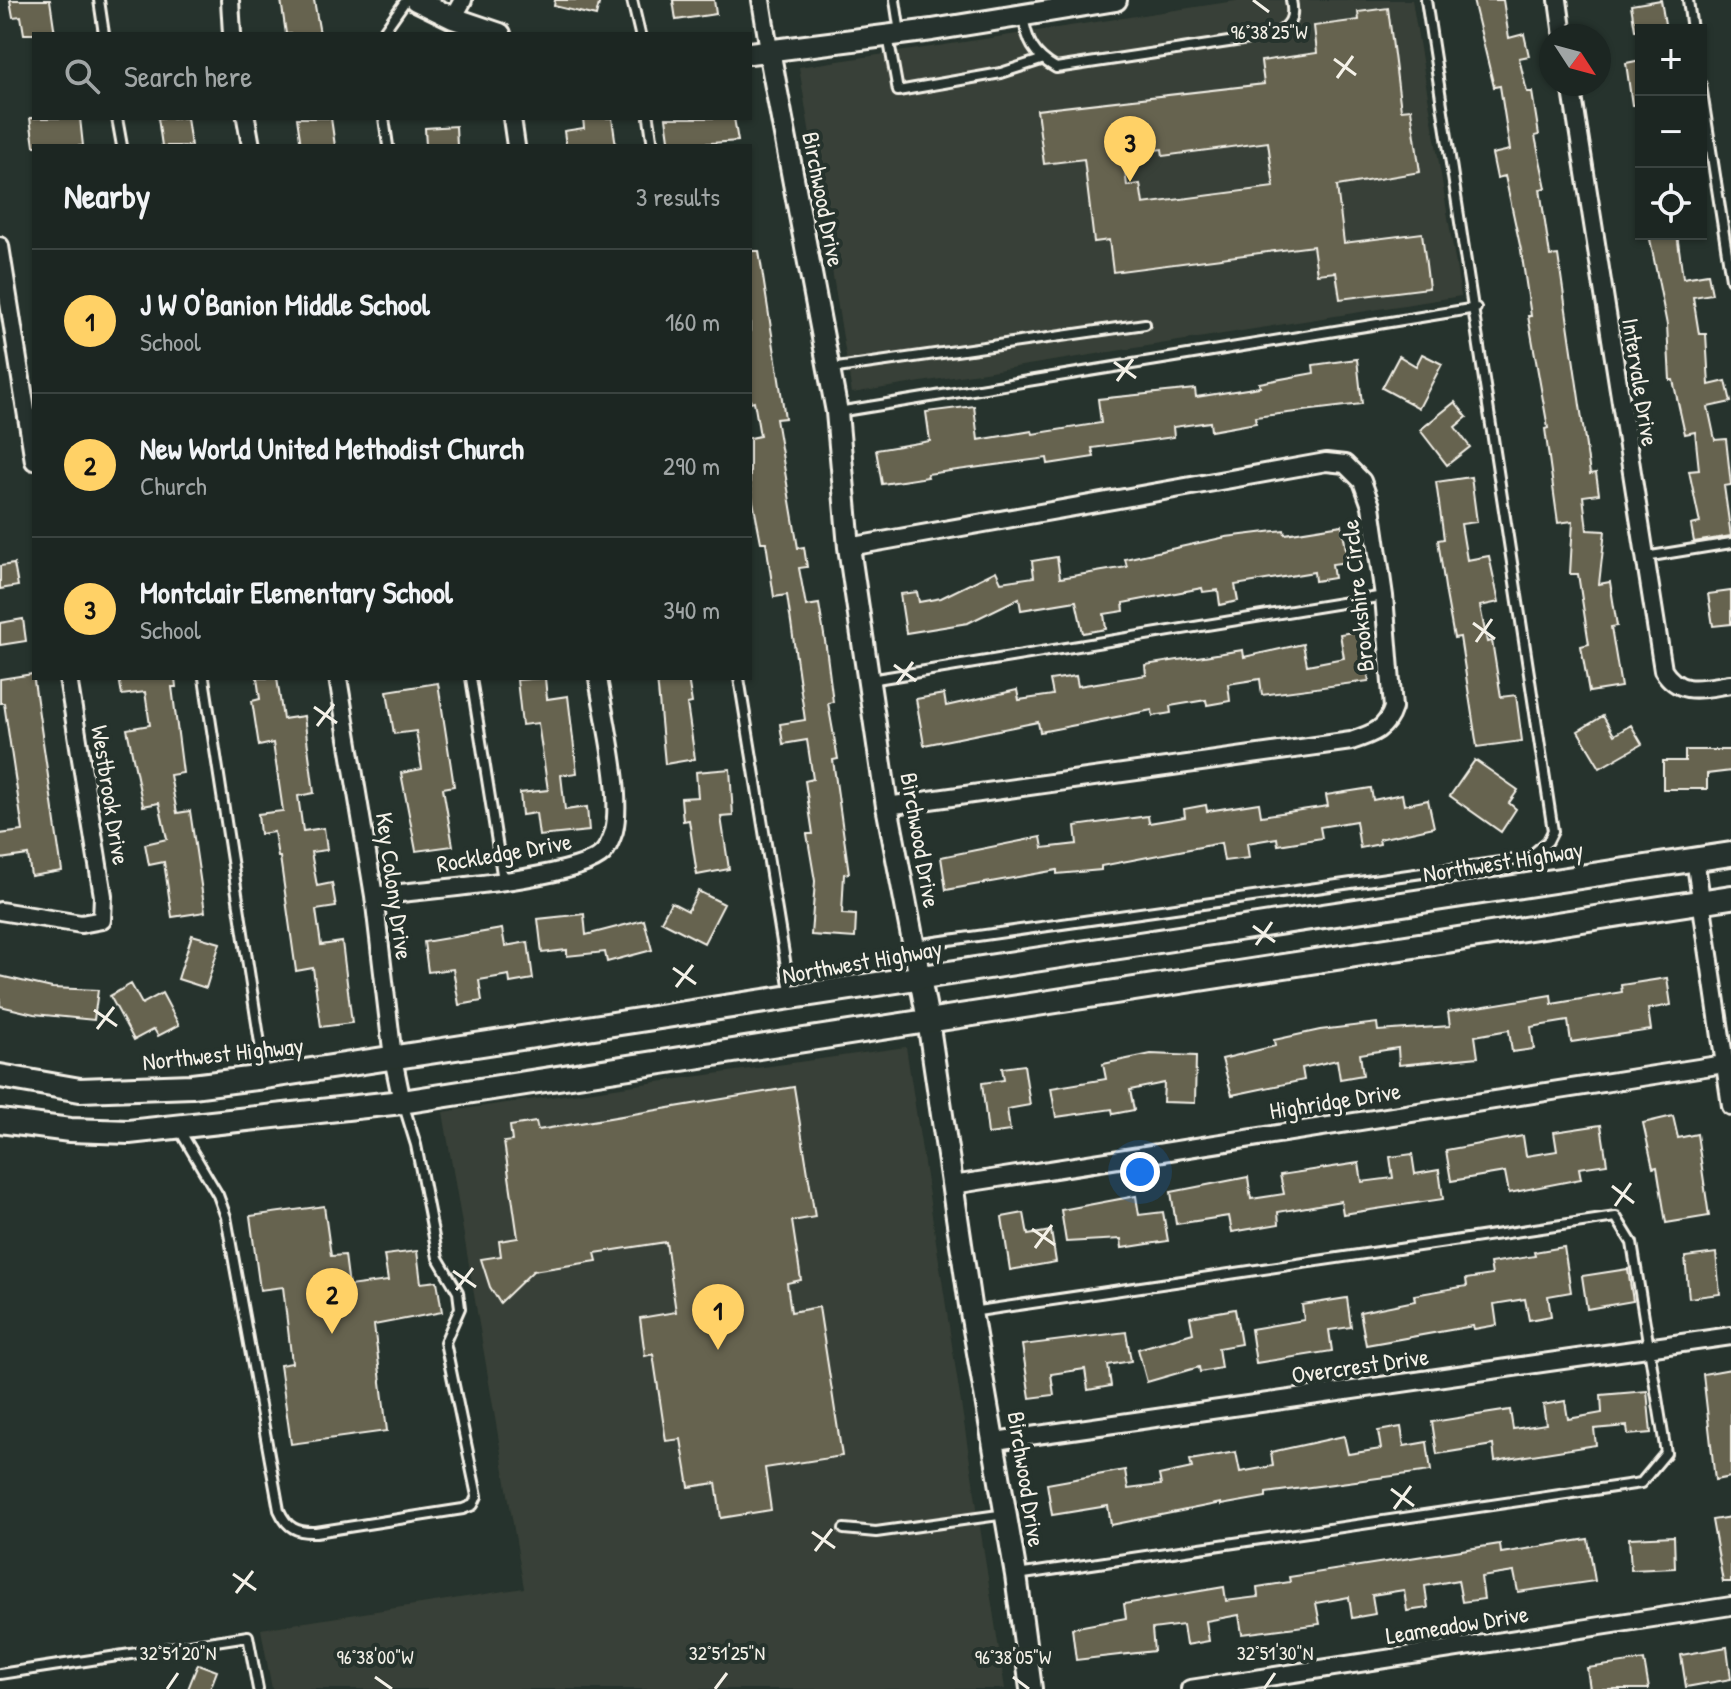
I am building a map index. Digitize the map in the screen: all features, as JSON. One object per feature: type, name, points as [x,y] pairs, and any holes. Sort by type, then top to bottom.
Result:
[{"type":"main road","name":"Northwest Highway","points":[[0,1076],[80,1090],[192,1086],[265,1077],[791,1000],[919,976],[1731,854]]},
{"type":"main road","points":[[0,1121],[70,1130],[179,1129],[402,1102],[1731,897]]},
{"type":"street","points":[[230,0],[232,32]]},
{"type":"street","points":[[416,0],[458,9],[497,32]]},
{"type":"street","name":"Birchwood Drive","points":[[761,0],[760,52],[837,412],[849,547],[887,806],[928,1020],[971,1312],[1007,1514],[1031,1689]]},
{"type":"street","points":[[760,52],[894,34],[1022,8],[1116,0]]},
{"type":"street","points":[[1558,0],[1561,24]]},
{"type":"street","name":"Intervale Drive","points":[[1573,96],[1663,670],[1672,684],[1687,690],[1731,684]]},
{"type":"street","points":[[246,120],[251,144]]},
{"type":"street","points":[[512,120],[516,144]]},
{"type":"street","points":[[0,246],[32,448]]},
{"type":"street","name":"Brookshire Circle","points":[[849,547],[1326,462],[1345,464],[1362,481],[1371,506],[1384,596],[1393,708],[1389,722],[1378,731],[1351,741],[887,806]]},
{"type":"street","name":"Westbrook Drive","points":[[0,911],[81,924],[102,920],[103,896],[68,680]]},
{"type":"street","name":"Key Colony Drive","points":[[338,680],[374,896],[393,1058],[402,1102]]},
{"type":"street","name":"Rockledge Drive","points":[[374,896],[503,880],[579,866],[605,852],[617,809],[598,680]]},
{"type":"street","points":[[1695,858],[1731,1106]]},
{"type":"street","name":"Highridge Drive","points":[[953,1185],[1724,1064]]},
{"type":"street","name":"Overcrest Drive","points":[[995,1441],[1731,1336]]},
{"type":"street","name":"Leameadow Drive","points":[[1190,1689],[1731,1606]]},
{"type":"lane","points":[[99,0],[104,32]]},
{"type":"lane","points":[[383,32],[406,0]]},
{"type":"lane","points":[[632,0],[640,32]]},
{"type":"lane","points":[[895,0],[898,91],[1001,73],[1041,60]]},
{"type":"lane","points":[[1022,8],[1027,41],[1041,60],[1056,68],[1275,35],[1288,26],[1294,14],[1291,0]]},
{"type":"lane","points":[[913,946],[1528,858],[1548,841],[1553,831],[1476,308],[1426,0]]},
{"type":"lane","points":[[1688,0],[1691,24]]},
{"type":"lane","points":[[1703,96],[1731,279]]},
{"type":"lane","points":[[117,120],[122,144]]},
{"type":"lane","points":[[384,120],[388,144]]},
{"type":"lane","points":[[649,120],[653,144]]},
{"type":"lane","points":[[837,412],[1476,308]]},
{"type":"lane","points":[[829,369],[1145,324]]},
{"type":"lane","points":[[1644,557],[1731,543]]},
{"type":"lane","points":[[869,681],[1384,596]]},
{"type":"lane","points":[[204,680],[265,1077]]},
{"type":"lane","points":[[471,680],[503,880]]},
{"type":"lane","points":[[739,680],[791,1000]]},
{"type":"lane","points":[[179,1129],[218,1195],[226,1217],[279,1510],[291,1528],[300,1533],[316,1532],[463,1509],[473,1505],[477,1496],[445,1342],[460,1308],[458,1292],[438,1258],[416,1145],[402,1102]]},
{"type":"lane","points":[[971,1312],[1616,1217],[1632,1243],[1651,1348],[1666,1453],[1641,1483],[1016,1575]]},
{"type":"lane","points":[[844,1529],[876,1532],[1007,1514]]},
{"type":"lane","points":[[0,1674],[248,1636],[258,1689]]},
{"type":"shaded area","points":[[1242,0],[1412,0],[1461,296],[852,393],[799,67]]},
{"type":"shaded area","points":[[906,1047],[1005,1689],[272,1689],[261,1629],[524,1588],[443,1112]]},
{"type":"building","points":[[10,0],[50,0],[55,32],[24,34],[21,16],[13,17]]},
{"type":"building","points":[[281,0],[314,0],[320,32],[286,32]]},
{"type":"building","points":[[555,0],[600,0],[596,16],[554,6]]},
{"type":"building","points":[[673,0],[714,0],[716,14],[676,20]]},
{"type":"building","points":[[1473,0],[1503,0],[1509,38],[1524,34],[1529,56],[1519,58],[1527,92],[1532,92],[1539,135],[1535,136],[1546,188],[1540,189],[1550,256],[1558,255],[1590,474],[1596,473],[1599,494],[1583,496],[1587,530],[1605,531],[1599,584],[1610,582],[1617,626],[1611,627],[1621,687],[1589,692],[1581,646],[1589,644],[1578,574],[1570,574],[1573,521],[1558,523],[1545,429],[1548,428],[1528,316],[1531,316],[1521,250],[1505,176],[1497,178],[1492,154],[1510,150],[1500,86],[1494,87]]},
{"type":"building","points":[[1661,0],[1665,24],[1635,24],[1635,30],[1631,5]]},
{"type":"building","points":[[1388,8],[1401,110],[1411,109],[1420,172],[1337,186],[1344,243],[1422,233],[1429,288],[1340,299],[1336,272],[1317,274],[1313,246],[1113,272],[1109,240],[1094,242],[1084,159],[1044,164],[1037,110],[1264,84],[1261,61],[1317,53],[1314,26],[1359,20],[1358,12]],"holes":[[[1268,142],[1274,187],[1143,204],[1140,184],[1127,186],[1123,154],[1162,149],[1163,156]]]},
{"type":"building","points":[[1635,61],[1635,105],[1632,105],[1626,63]]},
{"type":"building","points":[[30,118],[80,120],[83,144],[34,144]]},
{"type":"building","points":[[158,120],[187,120],[191,144],[162,144]]},
{"type":"building","points":[[297,120],[331,120],[335,144],[301,144]]},
{"type":"building","points":[[583,120],[612,120],[616,144],[566,144],[564,131],[584,128]]},
{"type":"building","points":[[666,120],[734,120],[738,141],[670,144]]},
{"type":"building","points":[[456,126],[457,144],[426,144],[425,128]]},
{"type":"building","points":[[1650,240],[1678,240],[1683,278],[1708,274],[1712,294],[1693,297],[1699,334],[1706,334],[1709,385],[1726,381],[1731,402],[1708,407],[1715,440],[1726,439],[1731,485],[1724,486],[1731,536],[1694,542],[1691,525],[1700,523],[1689,471],[1699,470],[1695,432],[1685,434],[1673,380],[1670,380],[1667,325]]},
{"type":"building","points":[[752,251],[759,251],[785,418],[776,419],[798,548],[804,547],[807,567],[799,568],[806,606],[819,604],[826,647],[833,702],[828,703],[838,759],[833,760],[849,873],[844,874],[842,914],[856,915],[855,938],[811,935],[815,881],[807,834],[813,834],[805,781],[813,779],[807,740],[783,744],[780,724],[805,720],[787,595],[774,597],[766,542],[761,542],[752,496],[752,438],[760,436],[754,401]]},
{"type":"building","points":[[1422,354],[1442,364],[1419,408],[1382,388],[1399,356],[1416,366]]},
{"type":"building","points":[[1357,359],[1362,404],[1255,417],[1256,423],[1211,431],[1210,422],[1173,427],[1174,437],[1092,448],[1094,457],[1048,464],[1047,458],[927,474],[928,477],[882,484],[876,450],[930,441],[926,412],[974,406],[978,440],[1032,431],[1033,434],[1101,423],[1098,399],[1195,389],[1196,397],[1260,387],[1259,383],[1314,373],[1313,365]]},
{"type":"building","points":[[1455,402],[1467,417],[1455,427],[1470,447],[1447,465],[1420,430]]},
{"type":"building","points":[[1471,477],[1477,522],[1461,524],[1467,560],[1489,556],[1499,602],[1480,606],[1487,642],[1492,641],[1501,697],[1516,695],[1522,741],[1477,747],[1460,637],[1454,638],[1446,594],[1438,540],[1444,539],[1436,482]]},
{"type":"building","points":[[1342,525],[1348,562],[1332,564],[1334,578],[1315,581],[1314,572],[1235,585],[1238,601],[1220,605],[1218,590],[1203,592],[1202,588],[1123,603],[1124,611],[1104,614],[1106,629],[1083,633],[1076,601],[1021,610],[1019,598],[968,623],[906,633],[900,594],[917,592],[919,602],[941,598],[996,571],[1001,582],[1034,577],[1032,561],[1057,557],[1060,578],[1127,567],[1125,559],[1226,537],[1284,530],[1285,534]]},
{"type":"building","points":[[14,564],[18,586],[0,589],[0,566]]},
{"type":"building","points":[[1731,591],[1731,624],[1713,626],[1708,594]]},
{"type":"building","points":[[23,619],[26,641],[0,645],[0,623]]},
{"type":"building","points":[[1360,631],[1369,681],[1262,695],[1260,679],[1228,684],[1230,701],[1207,705],[1206,700],[1170,706],[1171,713],[1153,716],[1152,710],[1040,732],[1038,722],[924,745],[916,699],[944,694],[946,706],[1017,690],[1019,700],[1053,695],[1050,680],[1076,676],[1078,686],[1146,675],[1145,665],[1243,650],[1244,657],[1303,644],[1307,665],[1344,658],[1340,634]]},
{"type":"building","points":[[32,674],[62,871],[31,876],[28,855],[0,859],[0,834],[23,831],[4,703],[0,703],[0,679]]},
{"type":"building","points":[[119,680],[175,680],[176,687],[172,687],[183,773],[170,775],[177,813],[190,811],[205,912],[172,917],[164,862],[149,865],[145,844],[167,839],[159,803],[143,806],[127,729],[150,725],[145,692],[122,695]]},
{"type":"building","points":[[257,680],[277,680],[283,719],[304,716],[314,793],[298,796],[303,831],[324,828],[327,850],[311,852],[317,886],[332,883],[336,907],[316,910],[321,945],[342,942],[352,1023],[321,1027],[313,968],[296,971],[274,832],[260,834],[258,814],[283,811],[273,743],[259,746],[252,701],[260,699]]},
{"type":"building","points":[[517,680],[545,680],[547,699],[568,696],[577,773],[561,775],[565,810],[587,807],[589,831],[539,836],[536,813],[522,815],[520,793],[548,790],[538,723],[522,725]]},
{"type":"building","points":[[657,680],[688,680],[692,703],[687,704],[695,759],[665,764]]},
{"type":"building","points":[[438,683],[454,786],[443,788],[453,846],[416,851],[401,773],[422,769],[416,731],[394,734],[387,691]]},
{"type":"building","points":[[1603,716],[1614,735],[1631,725],[1642,744],[1600,768],[1578,731]]},
{"type":"building","points":[[1685,750],[1731,750],[1731,771],[1707,774],[1707,789],[1663,789],[1663,761],[1685,761]]},
{"type":"building","points":[[1475,760],[1518,790],[1509,803],[1516,809],[1501,832],[1450,796]]},
{"type":"building","points":[[730,769],[733,816],[721,817],[729,869],[697,875],[689,820],[683,821],[681,798],[698,797],[696,772]]},
{"type":"building","points":[[1371,788],[1373,800],[1402,794],[1404,805],[1428,800],[1434,827],[1379,839],[1380,844],[1360,848],[1356,821],[1320,827],[1322,838],[1278,845],[1277,838],[1247,843],[1249,858],[1224,861],[1221,843],[1101,866],[1101,870],[1057,874],[1057,870],[946,890],[941,857],[1041,837],[1043,848],[1077,844],[1075,826],[1148,816],[1149,823],[1185,817],[1184,809],[1206,805],[1207,811],[1259,803],[1261,816],[1328,806],[1326,795]]},
{"type":"building","points":[[698,891],[724,904],[704,943],[661,921],[671,902],[688,911]]},
{"type":"building","points":[[584,914],[586,935],[644,920],[652,950],[607,962],[605,952],[567,956],[567,950],[542,953],[538,919]]},
{"type":"building","points":[[502,929],[505,946],[528,942],[533,979],[510,983],[509,975],[479,980],[482,1001],[459,1005],[453,969],[428,972],[424,942]]},
{"type":"building","points":[[192,935],[220,943],[206,988],[178,979]]},
{"type":"building","points":[[0,976],[52,988],[98,990],[94,1020],[34,1014],[0,1006]]},
{"type":"building","points":[[1667,978],[1671,1005],[1648,1009],[1651,1030],[1571,1042],[1568,1021],[1531,1027],[1534,1049],[1512,1052],[1509,1030],[1475,1036],[1478,1057],[1399,1065],[1398,1048],[1360,1054],[1363,1075],[1340,1079],[1337,1060],[1302,1068],[1304,1080],[1232,1095],[1222,1059],[1275,1046],[1274,1040],[1320,1030],[1377,1023],[1378,1031],[1450,1026],[1448,1012],[1551,995],[1552,1004],[1622,992],[1621,985]]},
{"type":"building","points":[[131,984],[142,1004],[162,993],[179,1025],[158,1036],[154,1029],[134,1040],[110,996]]},
{"type":"building","points":[[1151,1054],[1196,1056],[1195,1103],[1163,1102],[1164,1083],[1130,1090],[1134,1110],[1113,1114],[1112,1109],[1056,1117],[1051,1088],[1106,1079],[1103,1064]]},
{"type":"building","points":[[1024,1065],[1030,1105],[1007,1109],[1010,1131],[988,1134],[982,1083],[1004,1080],[1002,1068]]},
{"type":"building","points":[[794,1087],[815,1217],[792,1221],[801,1280],[787,1283],[791,1312],[819,1307],[842,1456],[765,1468],[771,1510],[721,1518],[716,1483],[689,1487],[681,1439],[666,1441],[653,1354],[645,1356],[640,1318],[676,1312],[666,1242],[595,1253],[597,1261],[533,1271],[500,1303],[490,1287],[481,1259],[501,1256],[499,1241],[518,1238],[504,1142],[512,1141],[510,1126],[536,1122],[538,1130]]},
{"type":"building","points":[[1673,1116],[1678,1138],[1697,1134],[1709,1216],[1666,1223],[1657,1167],[1653,1168],[1643,1123]]},
{"type":"building","points":[[1601,1125],[1607,1164],[1579,1168],[1581,1179],[1509,1193],[1505,1172],[1451,1181],[1446,1150],[1523,1136],[1526,1156],[1557,1151],[1554,1132]]},
{"type":"building","points":[[1412,1154],[1415,1174],[1439,1170],[1443,1199],[1343,1214],[1341,1201],[1278,1212],[1279,1224],[1232,1232],[1229,1216],[1176,1224],[1171,1192],[1248,1177],[1251,1199],[1284,1194],[1280,1175],[1359,1163],[1362,1182],[1393,1178],[1390,1157]]},
{"type":"building","points":[[1136,1196],[1139,1215],[1163,1212],[1168,1241],[1122,1248],[1121,1239],[1066,1242],[1061,1210]]},
{"type":"building","points":[[324,1206],[331,1256],[345,1255],[349,1286],[388,1281],[384,1255],[417,1251],[421,1283],[437,1281],[442,1312],[374,1325],[387,1431],[291,1444],[280,1365],[292,1363],[283,1287],[260,1290],[250,1216]]},
{"type":"building","points":[[1024,1213],[1028,1235],[1051,1231],[1056,1262],[1010,1270],[1002,1217]]},
{"type":"building","points":[[1564,1247],[1571,1292],[1548,1296],[1551,1316],[1529,1320],[1525,1299],[1494,1304],[1497,1325],[1474,1329],[1473,1326],[1366,1345],[1360,1312],[1415,1301],[1414,1295],[1467,1286],[1466,1279],[1492,1275],[1490,1263],[1535,1256],[1534,1252]]},
{"type":"building","points":[[1716,1253],[1720,1294],[1689,1298],[1685,1257]]},
{"type":"building","points":[[1628,1269],[1633,1301],[1587,1309],[1582,1276]]},
{"type":"building","points":[[1347,1298],[1351,1327],[1329,1330],[1332,1351],[1256,1363],[1251,1329],[1304,1320],[1302,1305]]},
{"type":"building","points":[[1235,1309],[1241,1344],[1218,1348],[1221,1368],[1200,1372],[1199,1367],[1147,1382],[1138,1349],[1193,1333],[1190,1317]]},
{"type":"building","points":[[1126,1332],[1131,1361],[1108,1365],[1111,1386],[1088,1390],[1085,1369],[1051,1374],[1054,1395],[1030,1398],[1022,1345]]},
{"type":"building","points":[[1731,1369],[1731,1477],[1715,1480],[1703,1374]]},
{"type":"building","points":[[1647,1391],[1651,1433],[1628,1435],[1627,1426],[1594,1429],[1596,1445],[1495,1461],[1493,1445],[1437,1454],[1432,1422],[1510,1410],[1513,1429],[1546,1424],[1543,1405],[1565,1401],[1568,1419],[1602,1413],[1601,1395]]},
{"type":"building","points":[[1401,1427],[1404,1446],[1427,1442],[1431,1471],[1266,1493],[1266,1497],[1111,1525],[1108,1506],[1052,1515],[1047,1484],[1125,1470],[1128,1489],[1161,1485],[1159,1475],[1192,1468],[1190,1460],[1236,1452],[1240,1472],[1273,1466],[1271,1452],[1344,1436],[1348,1454],[1381,1449],[1378,1431]]},
{"type":"building","points":[[1731,1517],[1731,1582],[1723,1582],[1712,1520]]},
{"type":"building","points":[[1674,1536],[1675,1568],[1631,1570],[1629,1538]]},
{"type":"building","points":[[1588,1539],[1595,1581],[1518,1592],[1514,1572],[1481,1577],[1484,1599],[1462,1602],[1458,1580],[1425,1586],[1428,1608],[1407,1611],[1404,1590],[1372,1595],[1375,1614],[1352,1618],[1349,1597],[1316,1603],[1320,1624],[1242,1634],[1239,1615],[1206,1621],[1209,1641],[1186,1645],[1183,1625],[1152,1629],[1154,1651],[1076,1660],[1072,1628],[1126,1618],[1124,1604],[1224,1587],[1226,1601],[1258,1597],[1257,1587],[1290,1582],[1289,1577],[1500,1544],[1501,1553]]},
{"type":"building","points":[[1727,1647],[1731,1679],[1686,1687],[1681,1655]]},
{"type":"building","points":[[1644,1660],[1649,1689],[1590,1689],[1587,1668]]},
{"type":"building","points":[[198,1664],[217,1671],[210,1689],[188,1689]]},
{"type":"place","name":"Montclair Elementary School","points":[[1130,182]]},
{"type":"place","name":"New World United Methodist Church","points":[[332,1334]]},
{"type":"place","name":"J W O'Banion Middle School","points":[[718,1350]]}]
